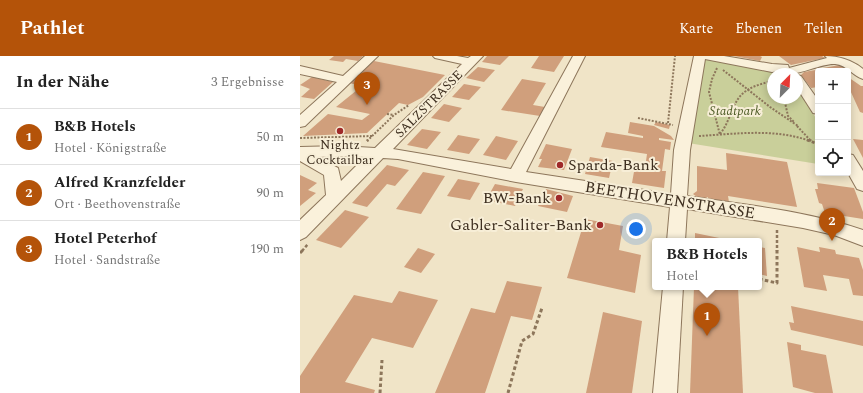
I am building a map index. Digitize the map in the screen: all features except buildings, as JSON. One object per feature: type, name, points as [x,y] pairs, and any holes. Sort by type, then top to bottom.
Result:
[{"type":"street","points":[[300,123],[372,56]]},
{"type":"street","points":[[439,56],[474,59]]},
{"type":"street","points":[[516,176],[579,56]]},
{"type":"street","points":[[676,238],[682,150],[700,56]]},
{"type":"street","points":[[705,56],[772,68]]},
{"type":"street","points":[[770,56],[785,68]]},
{"type":"street","points":[[803,69],[833,58],[852,66],[863,75]]},
{"type":"street","name":"SALZSTRASSE","points":[[300,232],[474,59]]},
{"type":"street","points":[[300,70],[345,80]]},
{"type":"street","points":[[803,89],[815,106]]},
{"type":"street","points":[[536,136],[551,139]]},
{"type":"street","name":"BEETHOVENSTRASSE","points":[[300,153],[357,151],[380,152],[516,176],[803,221],[835,228],[863,238]]},
{"type":"street","points":[[300,153],[332,172],[335,196]]},
{"type":"street","points":[[851,164],[863,185]]},
{"type":"street","points":[[665,393],[673,290]]},
{"type":"path","points":[[668,123],[675,56]]},
{"type":"path","points":[[720,135],[709,92],[717,67],[728,70]]},
{"type":"path","points":[[721,68],[748,90],[798,126]]},
{"type":"path","points":[[720,135],[730,121],[739,97],[748,90],[767,82]]},
{"type":"path","points":[[357,151],[394,116],[405,107],[415,102]]},
{"type":"path","points":[[785,104],[788,116],[812,141]]},
{"type":"path","points":[[387,114],[394,116]]},
{"type":"path","points":[[638,118],[668,123],[685,132],[720,135],[774,133],[815,142]]},
{"type":"path","points":[[300,138],[373,136],[396,137]]},
{"type":"path","points":[[762,280],[777,283],[776,230]]},
{"type":"path","points":[[508,393],[522,341],[533,334],[542,308]]},
{"type":"path","points":[[380,393],[382,360]]},
{"type":"green space","name":"Stadtpark","points":[[705,56],[773,68],[767,68],[767,104],[803,104],[803,95],[815,117],[815,164],[688,143]]},
{"type":"place","name":"Hotel Peterhof","points":[[367,105]]},
{"type":"place","name":"Nightz Cocktailbar","points":[[340,131]]},
{"type":"place","name":"Sparda-Bank","points":[[560,165]]},
{"type":"place","name":"BW-Bank","points":[[559,198]]},
{"type":"place","name":"Gabler-Saliter-Bank","points":[[600,225]]},
{"type":"place","name":"Alfred Kranzfelder","points":[[832,241]]},
{"type":"place","name":"B&B Hotels","points":[[707,336]]}]
